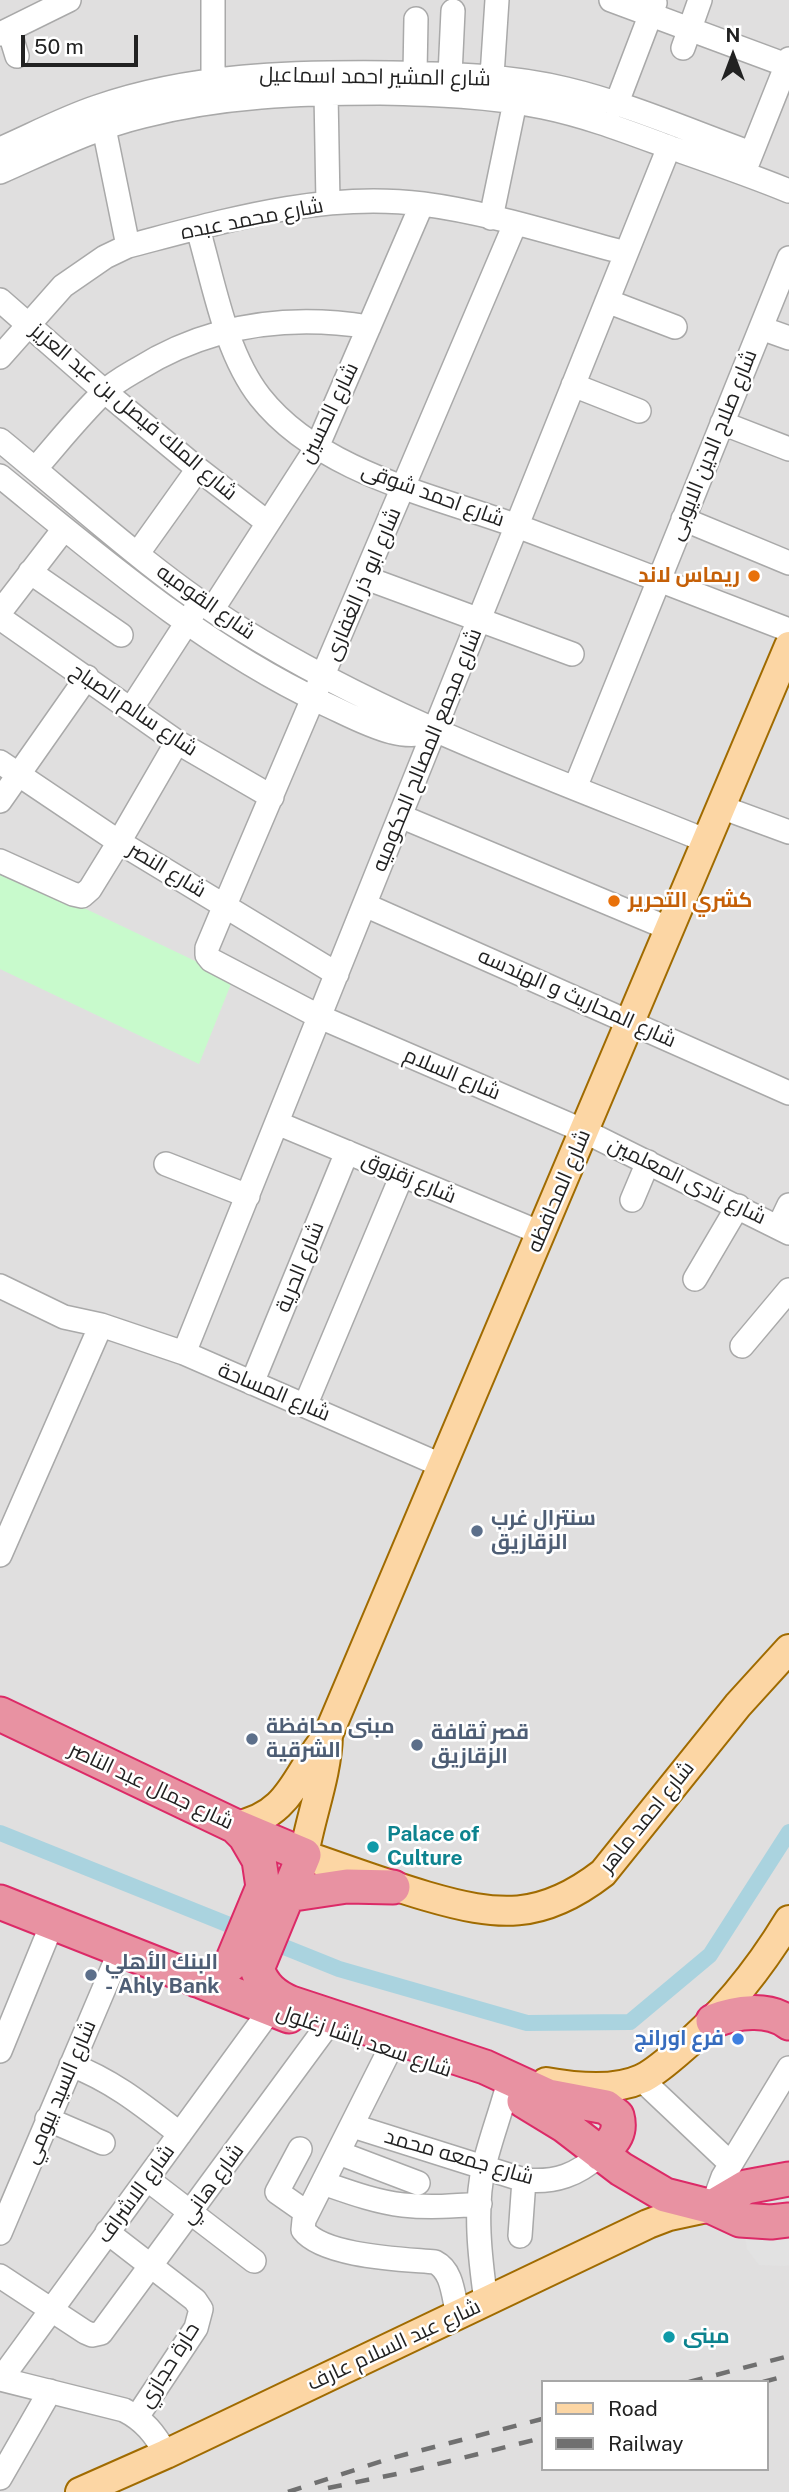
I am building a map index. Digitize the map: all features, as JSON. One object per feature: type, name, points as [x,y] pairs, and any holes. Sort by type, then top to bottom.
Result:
[{"type":"highway","name":"شارع جمال عبد الناصر","points":[[0,1714],[235,1826],[304,1854]]},
{"type":"highway","points":[[235,1826],[246,1836],[279,1893]]},
{"type":"highway","points":[[281,2006],[279,1998],[234,1971],[304,1854]]},
{"type":"highway","points":[[279,1893],[347,1886],[393,1887]]},
{"type":"highway","name":"شارع سعد باشا زغلول","points":[[0,1902],[120,1951],[234,1971],[281,2006],[324,2030],[495,2080]]},
{"type":"highway","name":"شارع سعد باشا زغلول","points":[[281,2006],[495,2080]]},
{"type":"highway","points":[[713,2021],[748,2012],[773,2015],[789,2022]]},
{"type":"highway","points":[[495,2080],[548,2096],[606,2107],[617,2116],[619,2131],[601,2154],[643,2183],[666,2194],[712,2207],[740,2220],[789,2220]]},
{"type":"highway","points":[[712,2207],[746,2188],[789,2179]]},
{"type":"main road","name":"شارع المحافظه","points":[[235,1826],[256,1821],[274,1811],[328,1735],[789,646]]},
{"type":"main road","name":"شارع احمد ماهر","points":[[304,1854],[393,1887],[471,1909],[518,1911],[564,1899],[603,1873],[738,1705],[789,1649]]},
{"type":"main road","name":"شارع المحافظه","points":[[304,1854],[324,1774],[328,1735]]},
{"type":"main road","points":[[495,2080],[584,2086],[618,2085],[641,2079],[669,2060],[713,2021],[761,1964],[789,1920]]},
{"type":"main road","name":"شارع عبد السلام عارف","points":[[80,2492],[166,2454],[648,2224],[669,2216],[712,2207]]},
{"type":"street","points":[[212,0],[213,80]]},
{"type":"street","points":[[491,89],[497,0]]},
{"type":"street","points":[[611,0],[653,7],[687,38],[788,63],[747,163]]},
{"type":"street","points":[[687,38],[700,0]]},
{"type":"street","points":[[17,56],[4,32],[55,3]]},
{"type":"street","points":[[621,114],[653,7]]},
{"type":"street","points":[[450,75],[453,11]]},
{"type":"street","points":[[415,73],[416,19]]},
{"type":"street","name":"شارع المشير احمد اسماعيل","points":[[0,149],[96,107],[137,95],[213,80],[315,72],[415,73],[450,75],[491,89],[516,102],[568,113],[621,114],[669,147],[747,163]]},
{"type":"street","name":"شارع المشير احمد اسماعيل","points":[[0,172],[104,128],[141,116],[214,102],[326,93],[416,94],[553,86],[747,163],[789,191]]},
{"type":"street","points":[[326,93],[328,203]]},
{"type":"street","points":[[491,218],[516,102]]},
{"type":"street","points":[[104,128],[128,246]]},
{"type":"street","name":"شارع مجمع المصالح الحكوميه","points":[[184,1353],[669,147]]},
{"type":"street","name":"شارع محمد عبده","points":[[0,358],[63,286],[83,271],[128,246],[263,213],[328,203],[422,204],[491,218],[626,253]]},
{"type":"street","name":"شارع الحسين","points":[[131,709],[187,622],[206,606],[268,523],[317,447],[422,204]]},
{"type":"street","name":"شارع ابو ذر الغفارى","points":[[225,905],[515,224]]},
{"type":"street","name":"شارع احمد شوقى","points":[[198,229],[228,330],[247,377],[261,398],[278,416],[317,447],[345,463],[404,487],[517,526],[789,631]]},
{"type":"street","name":"شارع صلاح الدين الايوبى","points":[[575,788],[789,258]]},
{"type":"street","name":"شارع الملك فيصل بن عبد العزيز","points":[[0,300],[104,391],[268,523]]},
{"type":"street","points":[[607,300],[675,327]]},
{"type":"street","points":[[35,469],[104,391],[174,349],[228,330],[255,325],[313,321],[369,327]]},
{"type":"street","points":[[761,328],[789,338]]},
{"type":"street","points":[[573,385],[639,411]]},
{"type":"street","points":[[722,423],[789,449]]},
{"type":"street","name":"شارع القوميه","points":[[0,440],[206,606],[267,645],[434,732],[707,841]]},
{"type":"street","points":[[138,552],[198,469]]},
{"type":"street","name":"شارع القوميه","points":[[0,477],[187,622],[243,661],[315,699],[393,733],[434,732]]},
{"type":"street","points":[[683,519],[789,563]]},
{"type":"street","points":[[0,612],[64,528]]},
{"type":"street","points":[[30,572],[121,635]]},
{"type":"street","points":[[366,578],[572,654]]},
{"type":"street","name":"شارع سالم الصباح","points":[[0,618],[177,742],[272,797]]},
{"type":"street","points":[[0,801],[10,768],[87,677]]},
{"type":"street","points":[[0,861],[82,896],[90,889],[119,842],[177,742]]},
{"type":"street","name":"شارع النصر","points":[[10,768],[119,842],[337,974]]},
{"type":"street","points":[[721,807],[789,832]]},
{"type":"street","points":[[400,816],[670,929]]},
{"type":"street","name":"شارع السلام","points":[[225,905],[207,948],[209,958],[320,1017],[584,1131]]},
{"type":"street","name":"شارع المحاريث و الهندسه","points":[[365,905],[789,1093]]},
{"type":"street","name":"شارع زقزوق","points":[[277,1123],[541,1233]]},
{"type":"street","name":"شارع نادى المعلمين","points":[[584,1131],[784,1230]]},
{"type":"street","name":"شارع الحرية","points":[[252,1383],[347,1152]]},
{"type":"street","points":[[632,1200],[648,1162]]},
{"type":"street","points":[[166,1164],[248,1196]]},
{"type":"street","points":[[305,1406],[402,1175]]},
{"type":"street","points":[[784,1230],[789,1205]]},
{"type":"street","points":[[695,1279],[738,1206]]},
{"type":"street","name":"شارع المساحة","points":[[0,1286],[64,1317],[101,1325],[184,1353],[443,1466]]},
{"type":"street","points":[[742,1346],[784,1306]]},
{"type":"street","points":[[0,1555],[101,1325]]},
{"type":"street","points":[[0,2051],[52,1924]]},
{"type":"street","name":"شارع السيد بيومي","points":[[0,2233],[120,1951]]},
{"type":"street","name":"شارع الاشراف","points":[[0,2379],[180,2134],[281,2006]]},
{"type":"street","name":"شارع هاني","points":[[50,2309],[85,2332],[97,2334],[107,2327],[324,2030]]},
{"type":"street","points":[[389,2051],[302,2225],[306,2235],[372,2264],[435,2262],[443,2266],[458,2315]]},
{"type":"street","points":[[71,2065],[89,2071],[123,2090],[180,2134]]},
{"type":"street","points":[[712,2207],[731,2164],[789,2068]]},
{"type":"street","points":[[641,2079],[731,2164]]},
{"type":"street","points":[[486,2301],[480,2256],[480,2204],[495,2080]]},
{"type":"street","points":[[47,2119],[103,2143]]},
{"type":"street","name":"شارع جمعه محمد","points":[[353,2126],[524,2180],[563,2178],[577,2173],[601,2154]]},
{"type":"street","points":[[300,2149],[272,2198],[307,2213]]},
{"type":"street","points":[[339,2153],[418,2183]]},
{"type":"street","points":[[147,2179],[254,2261]]},
{"type":"street","points":[[520,2236],[524,2180]]},
{"type":"street","points":[[323,2183],[401,2205],[422,2207],[480,2204]]},
{"type":"street","name":"حارة حجازي","points":[[107,2232],[195,2300],[201,2309],[196,2328],[137,2417]]},
{"type":"street","points":[[0,2276],[50,2309]]},
{"type":"street","points":[[0,2379],[106,2404],[137,2417],[149,2428],[166,2454]]},
{"type":"street","points":[[0,2478],[50,2391]]},
{"type":"shaded area","points":[[0,0],[789,0],[789,2492],[0,2492]]},
{"type":"shaded area","points":[[789,2235],[789,2265],[759,2265],[747,2249],[745,2236]]},
{"type":"green space","points":[[0,868],[233,979],[199,1064],[0,969]]},
{"type":"waterway","points":[[0,1833],[339,1969],[527,2023],[630,2022],[710,1955],[789,1832]]},
{"type":"railway","points":[[697,2380],[789,2356]]},
{"type":"railway","points":[[768,2381],[789,2375]]},
{"type":"railway","points":[[288,2492],[388,2459],[540,2420]]},
{"type":"railway","points":[[328,2488],[406,2472],[540,2438]]},
{"type":"place","name":"ريماس لاند","points":[[754,576]]},
{"type":"place","name":"كشري التحرير","points":[[614,901]]},
{"type":"place","name":"سنترال غرب الزقازيق","points":[[477,1531]]},
{"type":"place","name":"مبنى محافظة الشرقية","points":[[252,1739]]},
{"type":"place","name":"قصر ثقافة الزقازيق","points":[[417,1745]]},
{"type":"place","name":"Palace of Culture","points":[[373,1847]]},
{"type":"place","name":"البنك الأهلي - Ahly Bank","points":[[91,1975]]},
{"type":"place","name":"فرع اورانج","points":[[738,2039]]},
{"type":"place","name":"مبنى","points":[[669,2337]]}]
